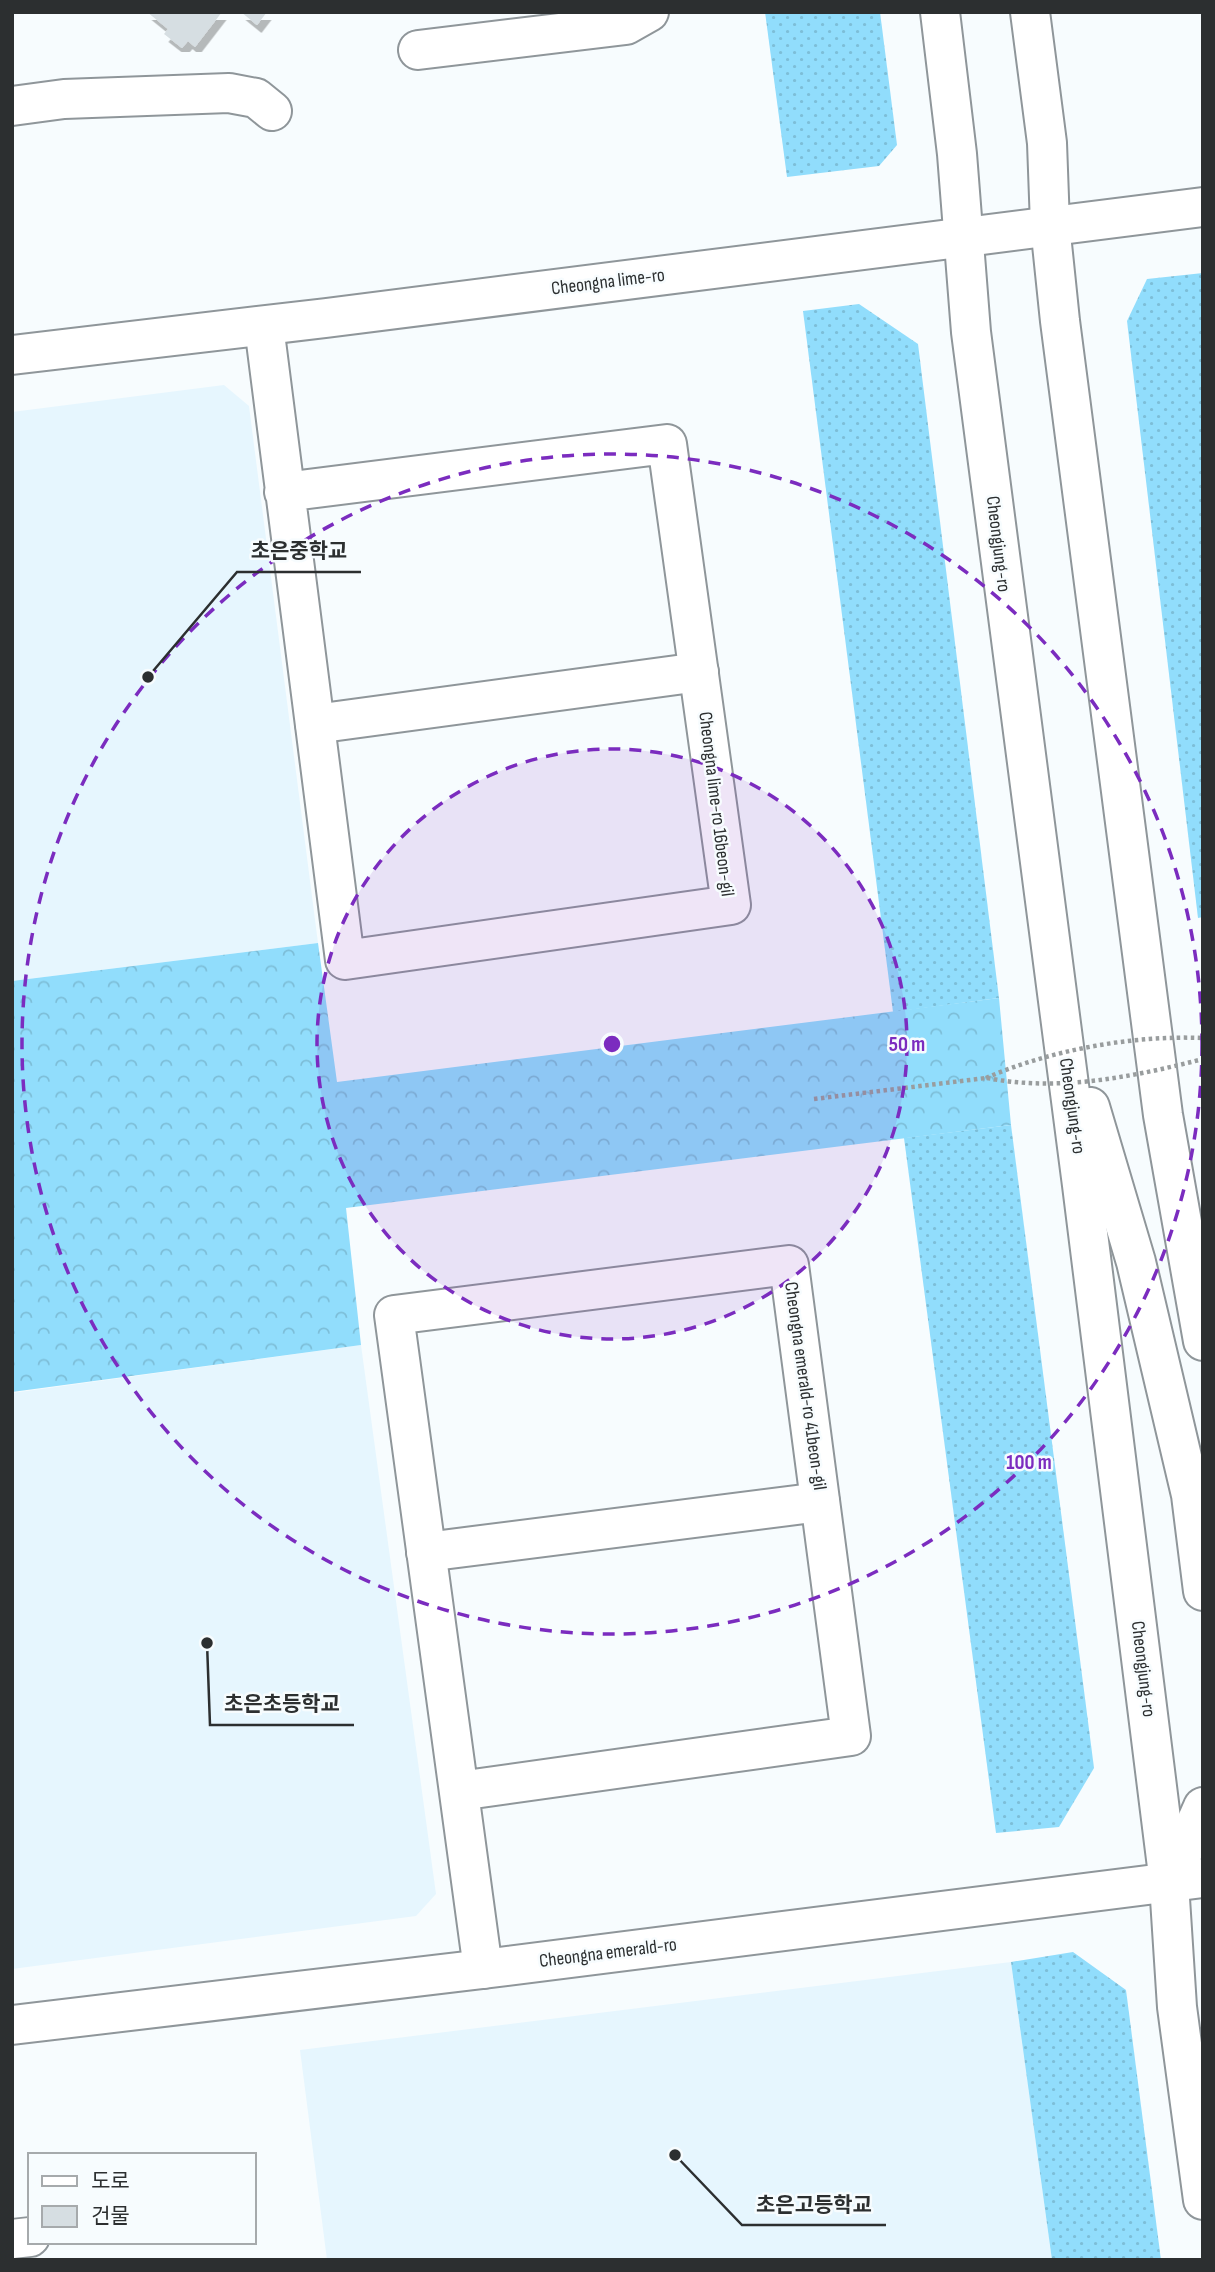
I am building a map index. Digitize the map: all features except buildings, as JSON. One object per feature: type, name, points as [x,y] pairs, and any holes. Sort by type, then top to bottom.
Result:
[{"type":"street","points":[[418,50],[626,24],[649,12]]},
{"type":"street","name":"Cheongjung-ro","points":[[940,12],[957,153],[971,332],[1059,1011],[1186,1880],[1177,2007],[1203,2200]]},
{"type":"street","points":[[1030,12],[1047,142],[1050,225],[1060,321],[1163,1115],[1203,1341]]},
{"type":"street","points":[[12,106],[64,99],[229,93],[256,98],[272,111]]},
{"type":"street","name":"Cheongna lime-ro","points":[[12,355],[264,326],[1203,207]]},
{"type":"street","name":"Cheongna lime-ro 16beon-gil","points":[[264,326],[284,492],[345,960],[730,905],[667,444],[284,492]]},
{"type":"street","points":[[315,724],[699,672]]},
{"type":"street","points":[[1059,1011],[1136,1262],[1191,1495],[1203,1591]]},
{"type":"street","name":"Cheongna emerald-ro 41beon-gil","points":[[459,1791],[851,1736],[789,1265],[394,1315],[483,1969]]},
{"type":"street","points":[[426,1552],[820,1502]]},
{"type":"street","points":[[1186,1880],[1203,1807]]},
{"type":"street","name":"Cheongna emerald-ro","points":[[12,2025],[483,1969],[1186,1880]]},
{"type":"path","points":[[814,1099],[986,1078],[1015,1066],[1114,1043],[1203,1038]]},
{"type":"path","points":[[986,1078],[1017,1084],[1047,1085],[1121,1077],[1203,1059]]},
{"type":"shaded area","points":[[224,385],[249,406],[318,943],[12,981],[12,412]]},
{"type":"shaded area","points":[[361,1345],[436,1894],[416,1916],[12,1969],[12,1393]]},
{"type":"shaded area","points":[[1011,1962],[1052,2260],[327,2260],[300,2050]]},
{"type":"green space","points":[[765,12],[880,12],[897,145],[879,166],[787,177]]},
{"type":"green space","points":[[1203,273],[1203,917],[1198,918],[1127,321],[1147,279]]},
{"type":"green space","points":[[859,304],[918,344],[999,998],[893,1012],[803,311]]},
{"type":"green space","points":[[318,943],[337,1082],[999,998],[1011,1125],[346,1208],[361,1345],[12,1392],[12,981]]},
{"type":"green space","points":[[1011,1125],[1094,1768],[1059,1827],[996,1833],[904,1138]]},
{"type":"green space","points":[[1073,1952],[1126,1990],[1161,2260],[1052,2260],[1011,1962]]},
{"type":"place","name":"초은중학교","points":[[148,677]]},
{"type":"place","name":"초은초등학교","points":[[207,1643]]},
{"type":"place","name":"초은고등학교","points":[[675,2155]]}]
